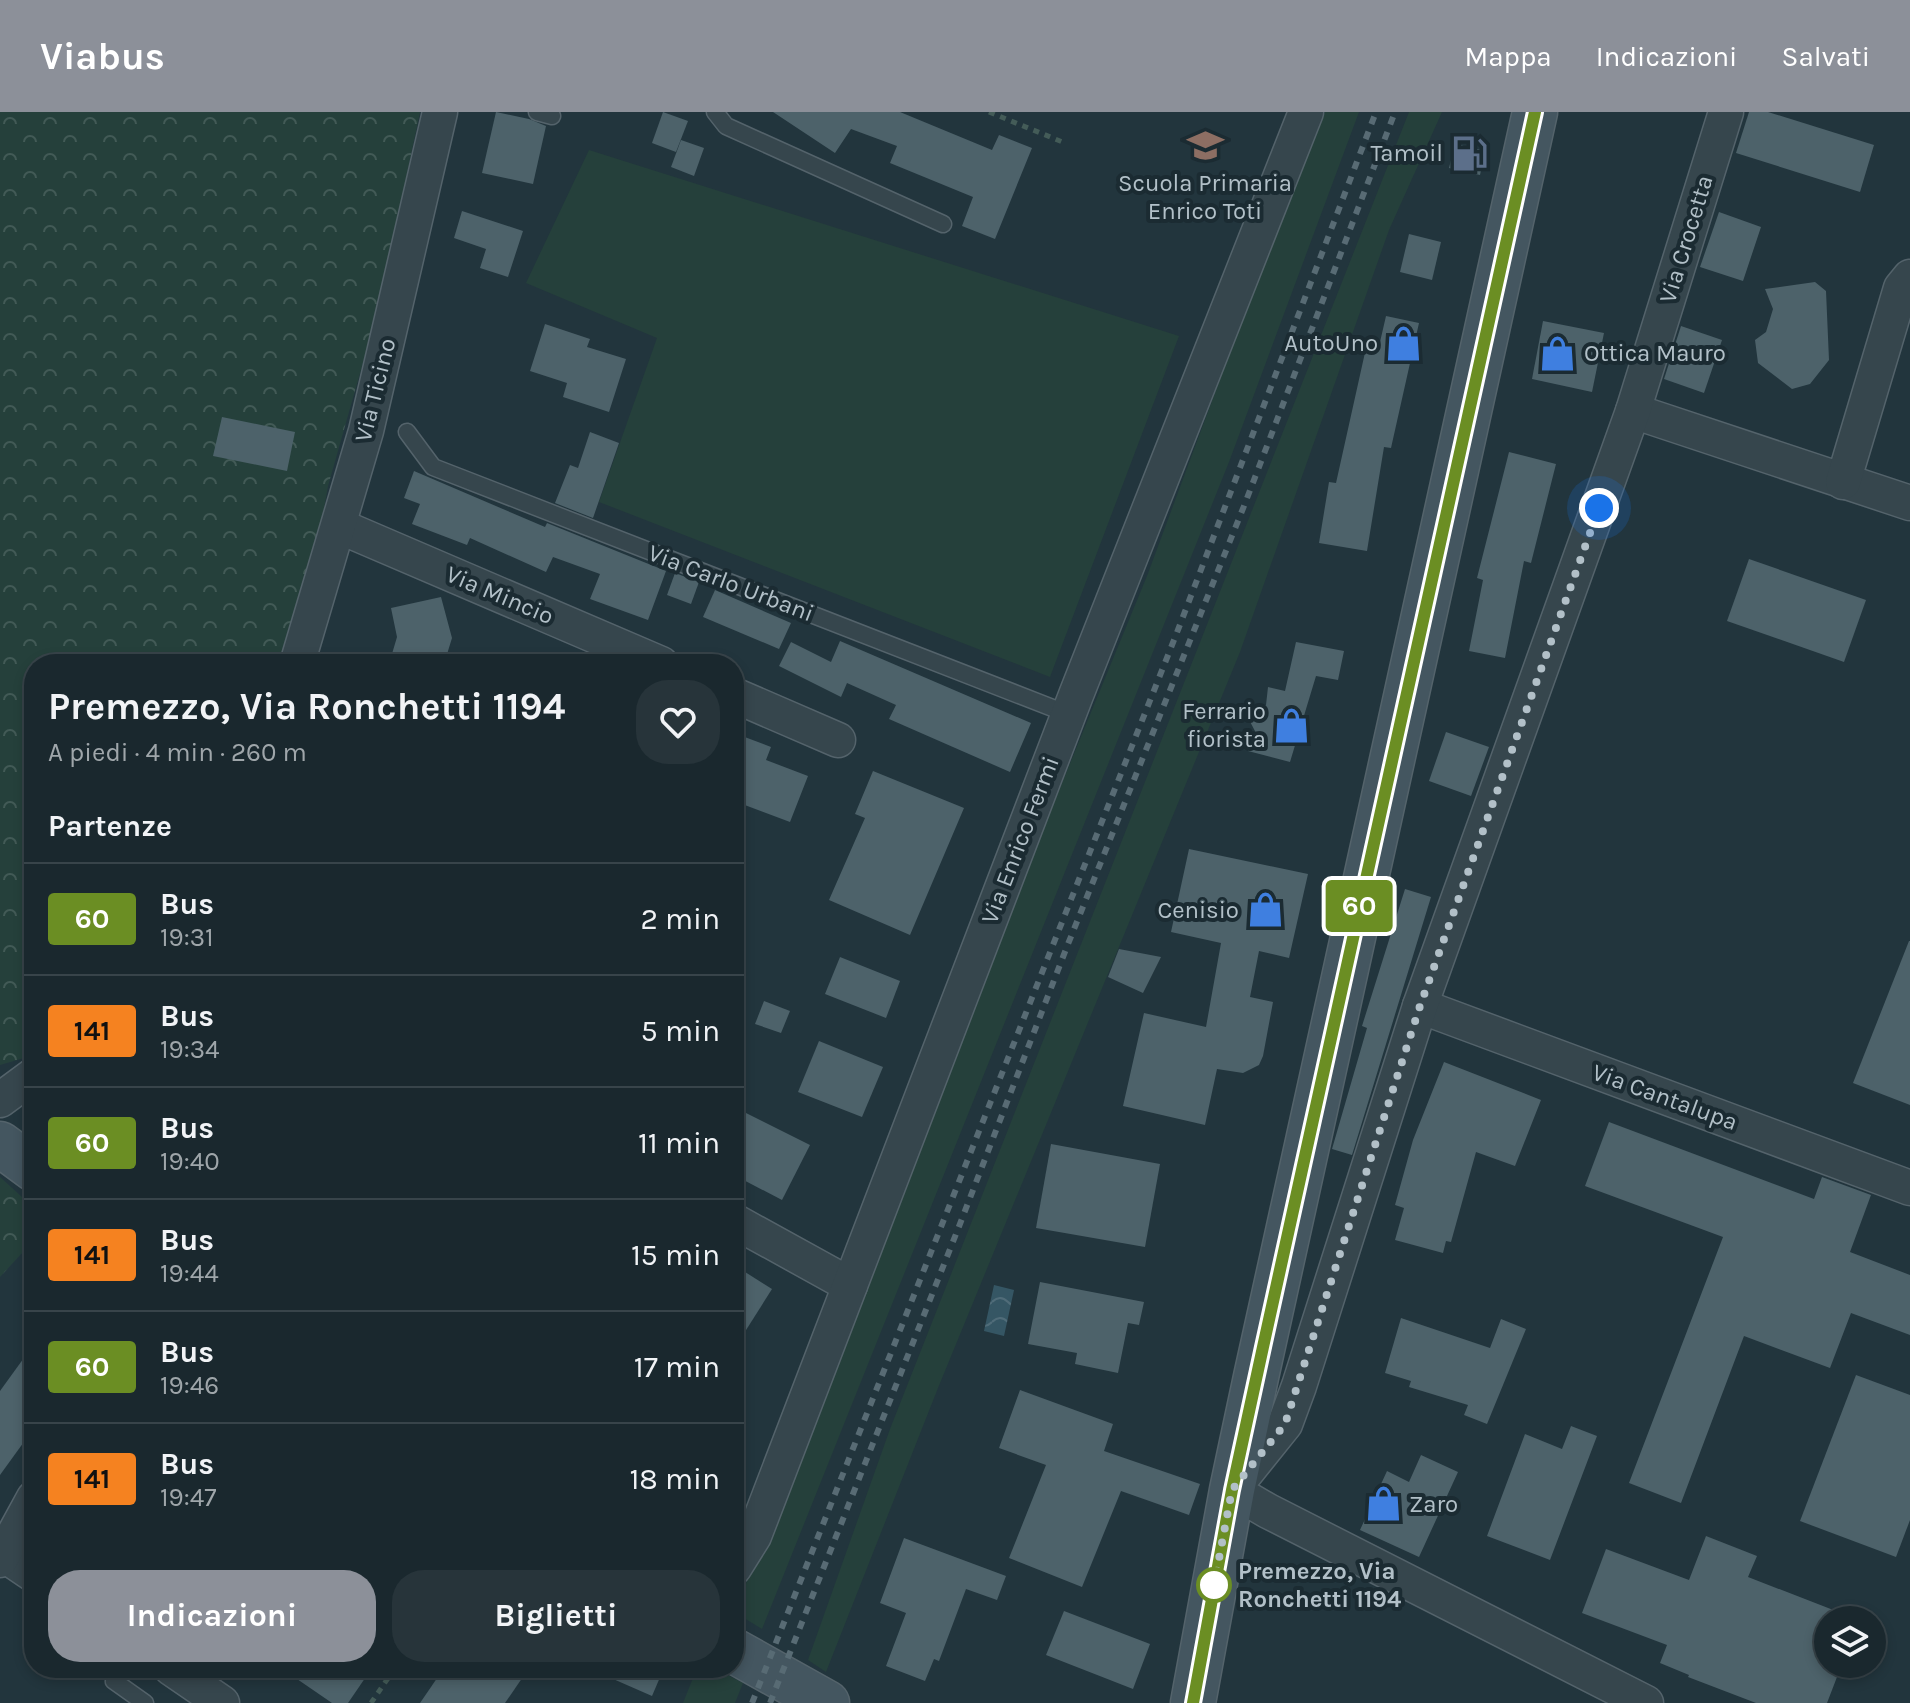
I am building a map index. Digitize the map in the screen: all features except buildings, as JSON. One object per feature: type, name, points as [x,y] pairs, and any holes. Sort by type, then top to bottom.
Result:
[{"type":"main road","points":[[1193,1703],[1232,1490],[1333,1022],[1432,626],[1535,112]]},
{"type":"main road","points":[[0,1144],[24,1162]]},
{"type":"main road","points":[[1204,1651],[1204,1703]]},
{"type":"main road","points":[[744,1657],[827,1703]]},
{"type":"street","name":"Via Ticino","points":[[300,654],[366,431],[440,112]]},
{"type":"street","name":"Via Enrico Fermi","points":[[744,1552],[754,1536],[1068,714],[1306,112]]},
{"type":"street","name":"Via Crocetta","points":[[1232,1490],[1285,1424],[1420,1006],[1633,411],[1726,112]]},
{"type":"street","points":[[1843,482],[1901,288],[1910,277]]},
{"type":"street","points":[[1633,411],[1910,503]]},
{"type":"street","name":"Via Mincio","points":[[339,526],[638,654]]},
{"type":"street","points":[[744,699],[838,740]]},
{"type":"street","name":"Via Cantalupa","points":[[1420,1006],[1910,1188]]},
{"type":"street","points":[[0,1100],[24,1082]]},
{"type":"street","points":[[744,1227],[850,1285]]},
{"type":"street","points":[[1232,1490],[1646,1703]]},
{"type":"street","points":[[24,1516],[2,1557],[24,1569]]},
{"type":"street","points":[[186,1678],[222,1703]]},
{"type":"lane","points":[[715,112],[726,126],[943,224]]},
{"type":"lane","name":"Via Carlo Urbani","points":[[407,432],[433,467],[1068,714]]},
{"type":"lane","points":[[115,1678],[114,1681],[145,1703]]},
{"type":"path","points":[[989,112],[1065,143]]},
{"type":"path","points":[[371,1703],[388,1678]]},
{"type":"green space","points":[[0,112],[420,112],[379,306],[328,486],[314,564],[288,654],[24,654],[24,1058],[0,1065]]},
{"type":"green space","points":[[1325,112],[1359,112],[1229,462],[762,1629],[744,1618],[744,1588],[806,1441],[1009,912],[1147,576],[1277,226]]},
{"type":"green space","points":[[1409,112],[1442,112],[1389,230],[1240,652],[938,1388],[826,1672],[808,1660],[890,1429]]},
{"type":"green space","points":[[589,150],[1179,336],[1050,677],[599,502],[657,338],[526,283]]},
{"type":"green space","points":[[0,1177],[24,1199],[24,1251],[0,1277]]},
{"type":"green space","points":[[693,1678],[733,1678],[743,1683],[735,1703],[683,1703]]},
{"type":"water","points":[[994,1285],[1014,1290],[1004,1336],[984,1331]]},
{"type":"railway","points":[[752,1703],[1176,635],[1376,112]]},
{"type":"railway","points":[[770,1703],[1244,506],[1395,112]]},
{"type":"bus line","name":"60","points":[[1193,1703],[1232,1490],[1535,112]]},
{"type":"place","name":"Scuola Primaria Enrico Toti","points":[[1205,146]]},
{"type":"place","name":"Tamoil","points":[[1469,153]]},
{"type":"place","name":"AutoUno","points":[[1404,343]]},
{"type":"place","name":"Ottica Mauro","points":[[1558,353]]},
{"type":"place","name":"Ferrario fiorista","points":[[1292,725]]},
{"type":"place","name":"Cenisio","points":[[1265,910]]},
{"type":"place","name":"Zaro","points":[[1383,1504]]},
{"type":"place","name":"Premezzo, Via Ronchetti 1194","points":[[1214,1585]]},
{"type":"route","points":[[1214,1585],[1232,1490],[1285,1424],[1420,1006],[1599,508]]}]
